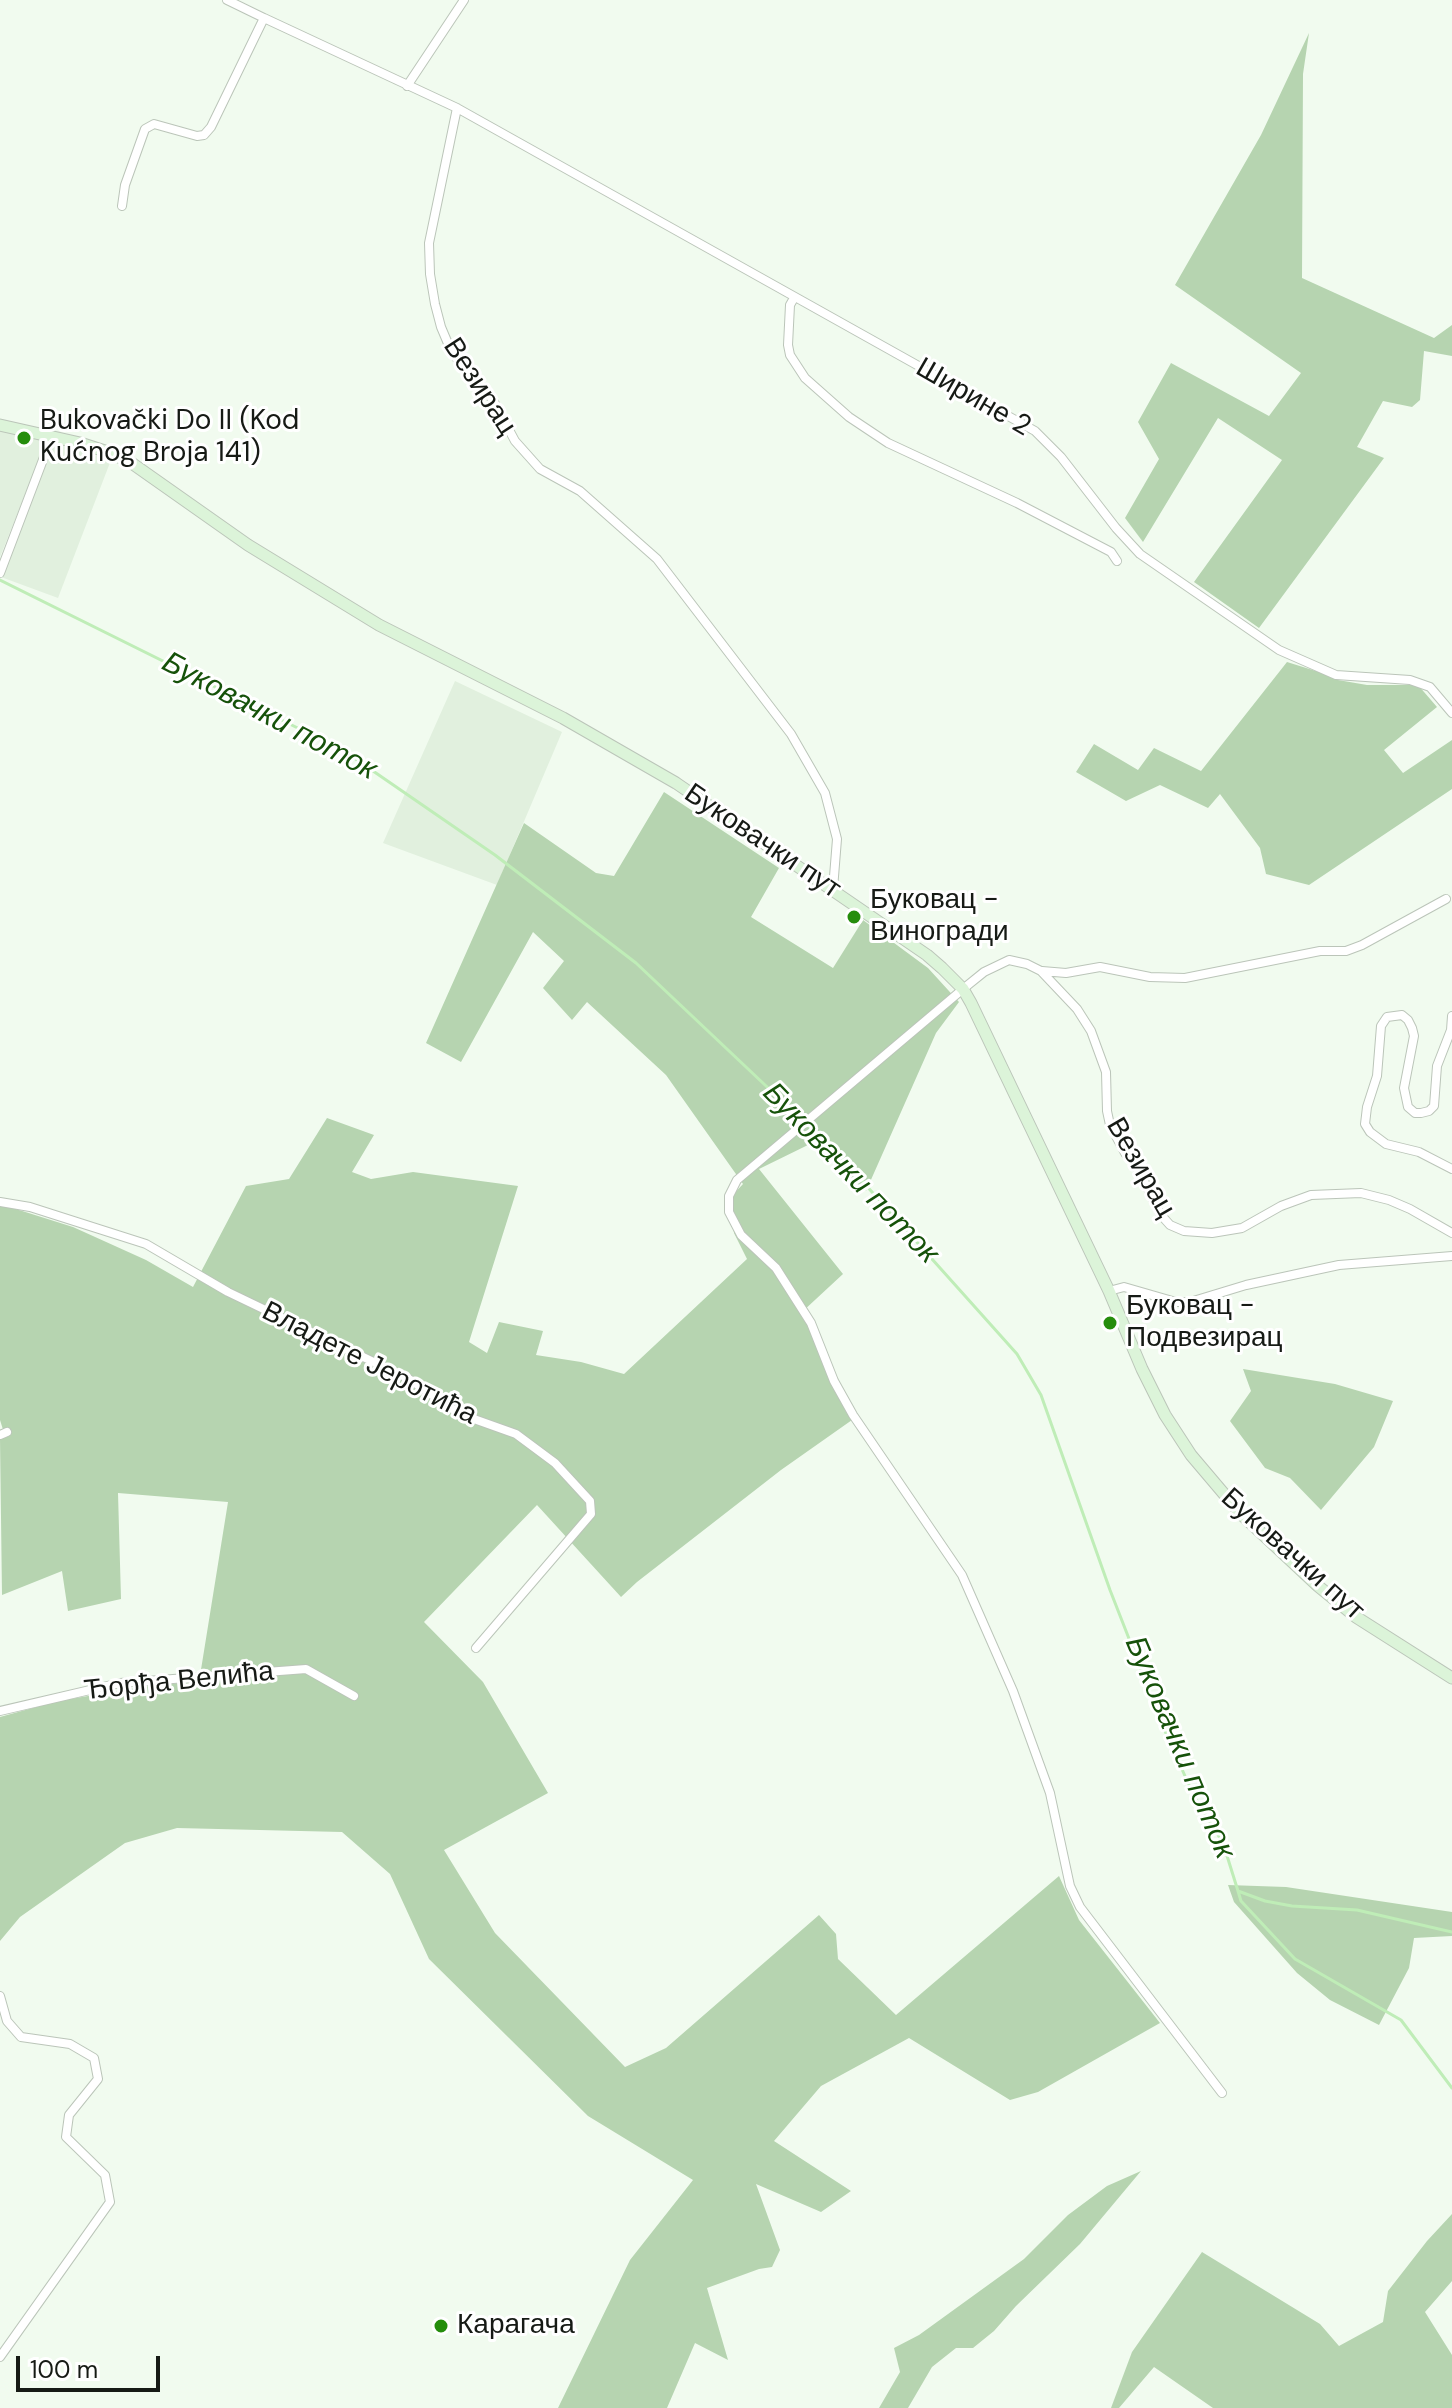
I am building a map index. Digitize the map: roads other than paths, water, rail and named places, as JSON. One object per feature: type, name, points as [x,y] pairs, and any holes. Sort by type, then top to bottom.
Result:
[{"type":"street","points":[[227,0],[457,108]]},
{"type":"street","points":[[407,86],[464,0]]},
{"type":"street","points":[[122,206],[125,185],[145,129],[154,124],[197,136],[204,135],[211,127],[264,18]]},
{"type":"street","name":"Ширине 2","points":[[457,108],[1035,431],[1061,457],[1140,554],[1279,650],[1336,675],[1410,680],[1430,687],[1452,713]]},
{"type":"street","name":"Везирац","points":[[457,108],[429,243],[435,304],[452,353],[493,400],[515,441],[540,469],[580,491],[657,559],[791,734],[825,793],[837,839],[833,889]]},
{"type":"street","points":[[794,298],[790,305],[790,355],[805,378],[849,417],[888,443],[1017,503],[1111,552],[1117,561]]},
{"type":"street","name":"Буковачки пут","points":[[0,425],[97,448],[133,464],[238,539],[379,625],[563,718],[676,783],[927,955],[963,989],[1109,1291],[1142,1369],[1165,1415],[1191,1455],[1262,1536],[1318,1586],[1356,1617],[1452,1678]]},
{"type":"street","points":[[0,573],[52,436]]},
{"type":"street","points":[[1222,2093],[1080,1907],[1070,1886],[1050,1793],[1013,1691],[962,1575],[853,1415],[834,1381],[811,1323],[776,1268],[741,1235],[729,1212],[729,1196],[737,1180],[817,1112],[984,972],[1009,960],[1041,971],[1066,973],[1100,967],[1150,977],[1185,978],[1307,953],[1346,951],[1446,899]]},
{"type":"street","name":"Везирац","points":[[1041,971],[1077,1009],[1091,1031],[1106,1072],[1110,1125],[1125,1153],[1136,1165],[1161,1215],[1170,1225],[1184,1231],[1212,1233],[1242,1228],[1281,1206],[1311,1195],[1361,1193],[1410,1209],[1452,1233]]},
{"type":"street","points":[[1452,1016],[1451,1030],[1437,1066],[1434,1106],[1421,1113],[1415,1113],[1408,1107],[1404,1088],[1414,1036],[1412,1028],[1402,1015],[1387,1017],[1381,1026],[1377,1076],[1365,1124],[1386,1144],[1419,1152],[1452,1169]]},
{"type":"street","name":"Владете Јеротића","points":[[0,1202],[30,1207],[146,1244],[228,1292],[409,1379],[460,1414],[516,1434],[555,1463],[590,1501],[591,1514],[476,1648]]},
{"type":"street","points":[[1109,1291],[1124,1287],[1176,1302],[1190,1302],[1246,1285],[1339,1265],[1452,1256]]},
{"type":"street","name":"Ђорђа Велића","points":[[0,1711],[120,1683],[306,1669],[354,1696]]},
{"type":"street","points":[[0,1996],[7,2021],[21,2037],[70,2044],[94,2058],[98,2079],[69,2115],[66,2137],[105,2175],[110,2202],[0,2357]]},
{"type":"waterway","name":"Буковачки поток","points":[[0,580],[344,751],[495,855],[636,963],[838,1154],[1017,1354],[1041,1395],[1110,1590],[1167,1736],[1194,1796],[1223,1843],[1238,1891],[1265,1901],[1357,1910],[1452,1932]]},
{"type":"waterway","points":[[1238,1891],[1241,1901],[1295,1959],[1401,2020],[1452,2088]]},
{"type":"place","name":"Bukovački Do II (Kod Kućnog Broja 141)","points":[[24,438]]},
{"type":"place","name":"Буковац - Виногради","points":[[854,917]]},
{"type":"place","name":"Буковац - Подвезирац","points":[[1110,1323]]},
{"type":"place","name":"Карагача","points":[[441,2326]]}]
